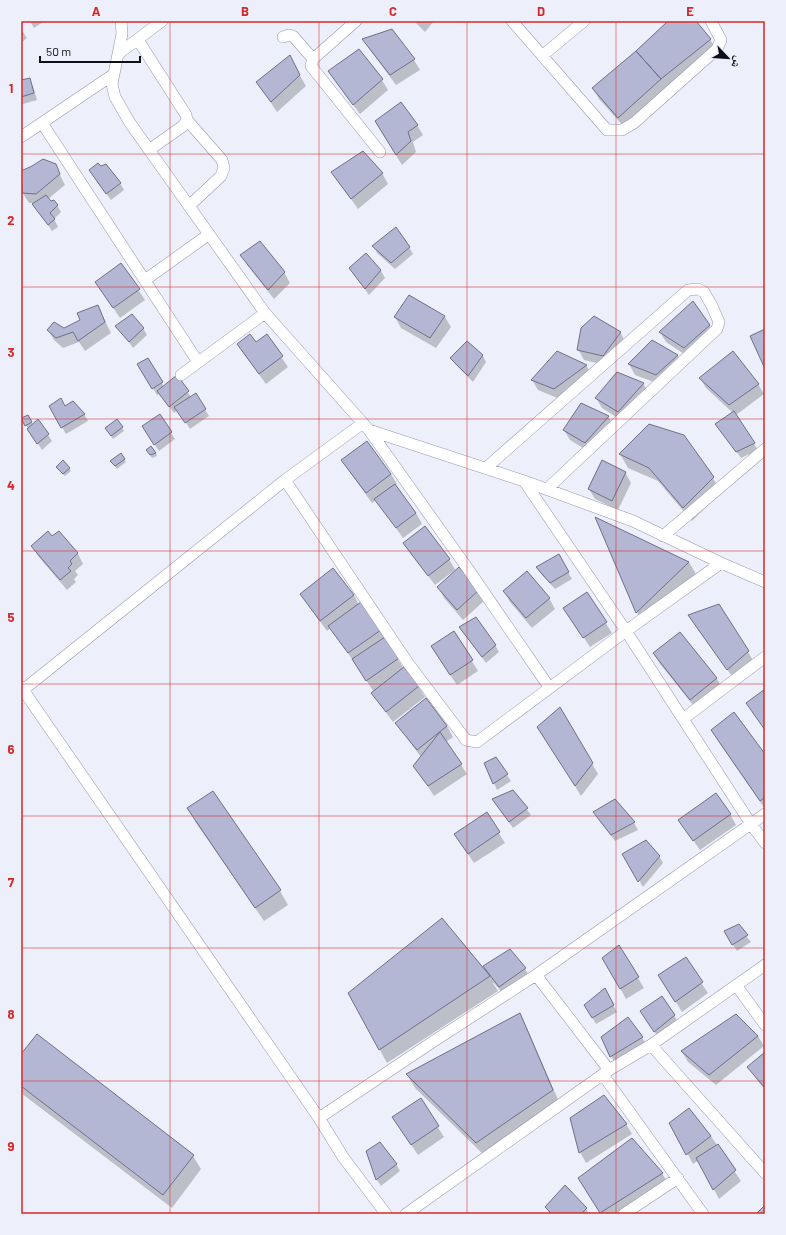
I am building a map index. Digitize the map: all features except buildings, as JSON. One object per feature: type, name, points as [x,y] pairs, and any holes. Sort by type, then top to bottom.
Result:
[{"type":"street","points":[[121,21],[122,34],[112,84],[115,97],[130,123],[208,235],[265,313],[366,426],[468,569],[549,687]]},
{"type":"street","points":[[118,54],[162,21]]},
{"type":"street","points":[[356,21],[313,58],[311,66],[380,152]]},
{"type":"street","points":[[512,21],[607,130],[622,130],[634,124],[717,49],[721,40],[711,21]]},
{"type":"street","points":[[542,56],[584,21]]},
{"type":"street","points":[[283,37],[288,35],[293,36],[313,58]]},
{"type":"street","points":[[138,40],[186,115],[187,120],[222,160],[224,168],[221,176],[189,206]]},
{"type":"street","points":[[21,137],[114,74]]},
{"type":"street","points":[[149,150],[183,126],[187,120]]},
{"type":"street","points":[[42,122],[198,362]]},
{"type":"street","points":[[144,280],[208,235]]},
{"type":"street","points":[[486,468],[688,290],[698,289],[704,292],[719,322],[717,328],[547,489]]},
{"type":"street","points":[[181,375],[265,313]]},
{"type":"street","points":[[366,426],[547,489],[633,521],[662,536],[765,582]]},
{"type":"street","points":[[366,426],[285,480],[22,689],[319,1118],[343,1157],[386,1214]]},
{"type":"street","points":[[662,536],[765,450]]},
{"type":"street","points":[[285,480],[400,651],[466,740],[477,742],[549,687],[721,563]]},
{"type":"street","points":[[524,481],[626,631],[751,824],[765,843]]},
{"type":"street","points":[[683,719],[765,657]]},
{"type":"street","points":[[319,1118],[536,975],[765,814]]},
{"type":"street","points":[[406,1214],[606,1072],[651,1044],[765,965]]},
{"type":"street","points":[[536,975],[606,1072],[703,1214]]},
{"type":"street","points":[[736,985],[765,1025]]},
{"type":"street","points":[[651,1044],[765,1173]]},
{"type":"street","points":[[624,1214],[678,1178]]}]
